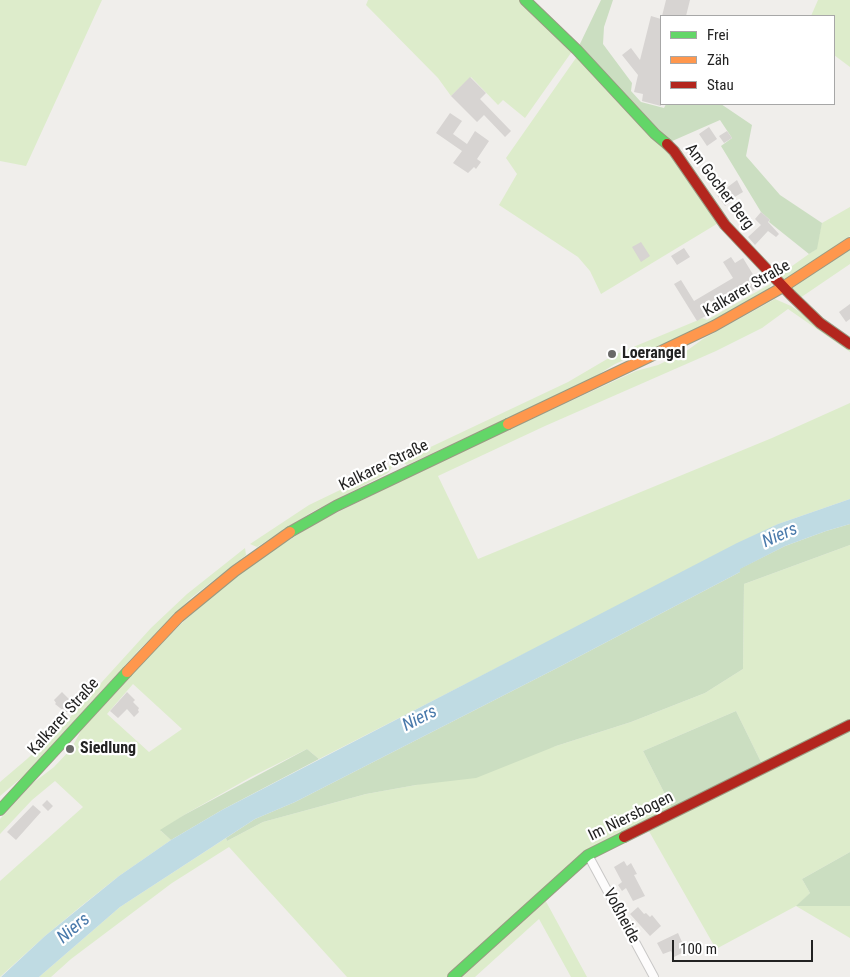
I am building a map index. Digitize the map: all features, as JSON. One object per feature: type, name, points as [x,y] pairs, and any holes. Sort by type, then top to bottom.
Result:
[{"type":"main road","name":"Am Gocher Berg","points":[[525,0],[577,50],[655,134],[674,151],[725,225],[820,323],[850,344]]},
{"type":"main road","name":"Kalkarer Straße","points":[[0,810],[112,686],[180,617],[235,571],[281,537],[336,506],[401,474],[714,326],[784,287],[850,243]]},
{"type":"main road","name":"Im Niersbogen","points":[[453,977],[588,855],[850,725]]},
{"type":"street","name":"Voßheide","points":[[588,855],[654,977]]},
{"type":"green space","points":[[0,0],[102,0],[26,166],[0,161]]},
{"type":"green space","points":[[368,0],[522,0],[573,50],[525,118],[503,100],[498,105],[471,77],[451,96],[438,78],[366,5]]},
{"type":"green space","points":[[601,0],[613,0],[604,27],[603,44],[632,83],[631,91],[641,102],[664,108],[666,105],[722,105],[752,125],[746,156],[780,195],[822,223],[817,249],[809,254],[769,222],[770,220],[761,212],[721,146],[732,138],[720,120],[670,142],[657,132],[578,48]]},
{"type":"green space","points":[[818,0],[850,0],[850,67],[835,56],[835,15],[811,15]]},
{"type":"green space","points":[[578,55],[673,154],[720,222],[601,294],[590,271],[578,257],[499,205],[517,174],[506,158]]},
{"type":"green space","points":[[850,207],[850,236],[786,279],[778,276],[816,249],[822,223]]},
{"type":"green space","points":[[850,250],[850,264],[797,300],[792,288]]},
{"type":"green space","points":[[772,283],[769,289],[710,323],[660,347],[615,364],[591,379],[407,465],[401,461],[568,382],[614,355],[702,318],[707,320]]},
{"type":"green space","points":[[775,299],[791,306],[850,346],[850,352],[788,309],[762,328],[716,351],[545,426],[438,476],[478,559],[772,438],[850,403],[850,499],[778,524],[319,759],[307,749],[251,777],[184,815],[161,831],[171,840],[119,876],[80,907],[0,977],[0,881],[83,807],[55,781],[32,800],[0,834],[0,819],[33,783],[54,767],[71,749],[82,729],[182,623],[231,580],[270,552],[318,522],[447,458],[636,371],[658,365],[685,352],[703,339]],"holes":[[[133,684],[182,729],[149,752],[107,714]]]},
{"type":"green space","points":[[394,464],[388,473],[312,512],[257,547],[250,544],[309,505]]},
{"type":"green space","points":[[850,524],[850,545],[744,584],[743,669],[705,693],[631,722],[556,746],[476,778],[416,785],[366,794],[263,822],[227,841],[226,838],[255,819],[295,802],[559,667],[740,572],[739,569],[785,546]]},
{"type":"green space","points":[[850,545],[850,852],[802,879],[810,893],[797,906],[850,906],[850,938],[796,906],[716,949],[646,826],[588,855],[543,896],[587,977],[571,977],[539,919],[475,977],[347,977],[229,847],[172,883],[71,959],[51,977],[39,977],[120,907],[226,838],[227,841],[263,822],[366,794],[416,785],[556,746],[631,722],[705,693],[743,669],[744,584]],"holes":[[[736,711],[761,762],[775,762],[674,812],[643,751]]]},
{"type":"green space","points":[[245,548],[246,555],[191,598],[139,650],[26,774],[0,796],[0,782],[61,727],[151,628],[187,594]]},
{"type":"green space","points":[[736,711],[761,762],[776,762],[674,812],[643,751]]},
{"type":"green space","points":[[307,749],[319,759],[222,810],[171,840],[160,830],[184,815]]},
{"type":"green space","points":[[850,852],[850,906],[796,906],[810,893],[802,879]]},
{"type":"water","name":"Niers","points":[[850,499],[850,524],[785,546],[740,569],[740,572],[559,667],[295,802],[255,819],[120,907],[39,977],[1,977],[45,936],[119,876],[171,840],[222,810],[737,543],[778,524]]},
{"type":"building","points":[[666,0],[690,0],[686,15],[662,15]]},
{"type":"building","points":[[651,16],[660,19],[661,106],[642,101],[643,94],[634,92],[638,75],[622,55],[631,48],[640,60]]},
{"type":"building","points":[[470,77],[486,93],[480,99],[511,131],[505,137],[484,115],[477,122],[451,96]]},
{"type":"building","points":[[450,113],[462,121],[453,134],[467,144],[475,131],[489,141],[477,159],[481,162],[476,169],[474,167],[468,173],[453,163],[462,151],[436,133]]},
{"type":"building","points":[[709,127],[717,139],[707,146],[699,134]]},
{"type":"building","points":[[727,131],[732,138],[724,143],[719,136]]},
{"type":"building","points":[[737,180],[743,192],[725,206],[717,195]]},
{"type":"building","points":[[761,212],[770,220],[768,222],[779,234],[776,237],[768,231],[755,245],[748,237],[761,225],[755,219]]},
{"type":"building","points":[[641,242],[650,256],[641,262],[632,247]]},
{"type":"building","points":[[684,248],[690,257],[677,265],[671,256]]},
{"type":"building","points":[[731,257],[735,263],[743,258],[760,286],[697,321],[674,284],[681,280],[694,301],[733,278],[723,262]]},
{"type":"building","points":[[850,304],[850,319],[846,322],[839,312]]},
{"type":"building","points":[[62,692],[74,704],[70,708],[70,712],[65,712],[55,704],[54,700]]},
{"type":"building","points":[[127,692],[135,700],[133,702],[139,708],[139,712],[134,717],[127,709],[118,718],[110,711]]},
{"type":"building","points":[[47,800],[53,806],[48,811],[42,805]]},
{"type":"building","points":[[33,805],[41,812],[16,840],[7,832]]},
{"type":"building","points":[[624,861],[627,866],[631,863],[637,874],[634,875],[645,896],[633,901],[626,888],[622,891],[618,885],[622,882],[614,867]]},
{"type":"building","points":[[638,907],[644,914],[646,913],[650,917],[652,915],[661,926],[650,936],[630,914]]},
{"type":"building","points":[[678,933],[686,951],[674,957],[671,951],[663,954],[657,943]]},
{"type":"traffic: fast","points":[[525,0],[577,50],[655,134],[667,144]]},
{"type":"traffic: fast","points":[[290,532],[336,506],[508,424]]},
{"type":"traffic: fast","points":[[0,810],[127,672]]},
{"type":"traffic: fast","points":[[453,977],[588,855],[624,837]]},
{"type":"traffic: slow","points":[[508,424],[714,326],[783,287],[850,243]]},
{"type":"traffic: slow","points":[[127,672],[179,617],[235,571],[290,532]]},
{"type":"traffic: jam","points":[[667,144],[674,151],[725,225],[820,323],[850,344]]},
{"type":"traffic: jam","points":[[624,837],[850,725]]},
{"type":"place","name":"Loerangel","points":[[612,354]]},
{"type":"place","name":"Siedlung","points":[[70,749]]}]
